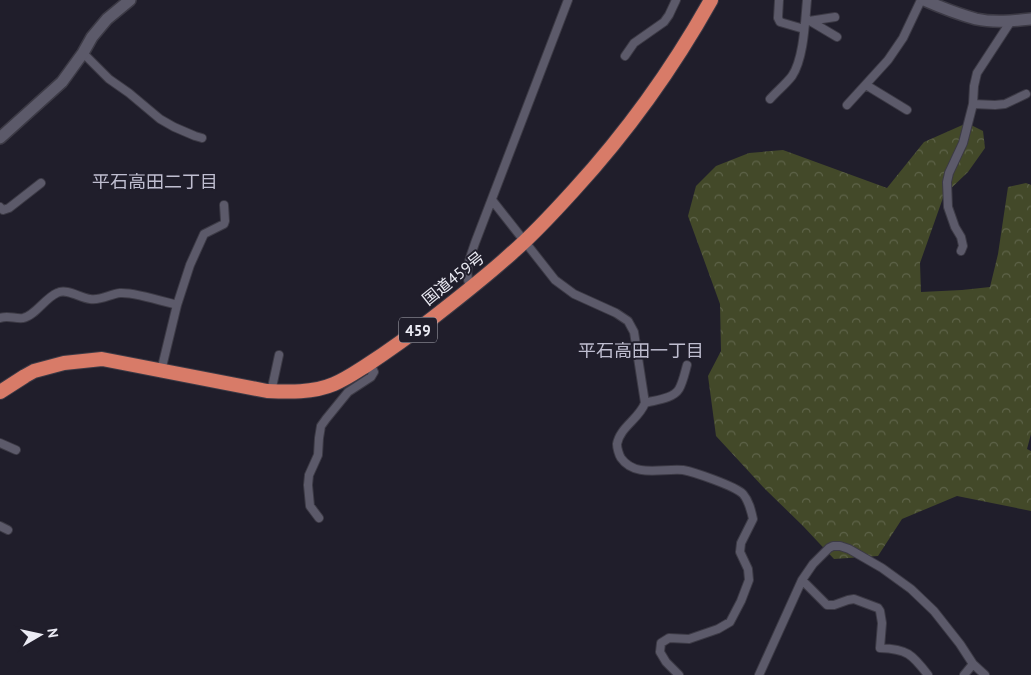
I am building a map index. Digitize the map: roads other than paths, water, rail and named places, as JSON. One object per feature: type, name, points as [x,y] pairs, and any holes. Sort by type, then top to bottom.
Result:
[{"type":"highway","name":"国道459号","points":[[0,392],[34,371],[64,363],[102,359],[271,392],[291,392],[333,385],[353,374],[413,333],[471,288],[514,252],[552,215],[597,165],[656,89],[711,0]]},
{"type":"main road","points":[[0,138],[62,82],[83,53],[92,36],[107,19],[130,0]]},
{"type":"main road","points":[[922,0],[977,19],[1011,21],[1031,19]]},
{"type":"street","points":[[471,288],[468,282],[468,261],[568,0]]},
{"type":"street","points":[[625,56],[634,43],[664,22],[670,15],[676,0]]},
{"type":"street","points":[[779,0],[778,18],[780,22],[806,24],[838,37]]},
{"type":"street","points":[[770,99],[791,76],[798,65],[806,24],[807,0]]},
{"type":"street","points":[[848,105],[888,60],[903,38],[922,0]]},
{"type":"street","points":[[806,24],[835,17]]},
{"type":"street","points":[[961,251],[963,246],[961,237],[955,227],[948,207],[947,182],[949,173],[963,143],[973,104],[974,86],[978,73],[1011,21]]},
{"type":"street","points":[[83,53],[109,79],[160,119],[174,127],[202,138]]},
{"type":"street","points":[[866,85],[907,110]]},
{"type":"street","points":[[973,104],[1005,104],[1026,94]]},
{"type":"street","points":[[0,207],[2,210],[9,208],[41,183]]},
{"type":"street","points":[[492,200],[555,280],[574,294],[616,313],[628,322],[634,332],[645,403],[643,409],[622,432],[617,445],[620,457],[626,464],[646,471],[683,470],[723,483],[742,493],[748,502],[753,519],[741,543],[740,552],[748,569],[748,580],[741,601],[730,622],[718,629],[689,638],[669,638],[661,643],[660,652],[666,662],[679,675]]},
{"type":"street","points":[[161,372],[177,305],[190,265],[204,234],[224,224],[224,205]]},
{"type":"street","points":[[0,318],[4,316],[23,318],[59,292],[96,300],[115,294],[126,293],[177,305]]},
{"type":"street","points":[[271,392],[279,355]]},
{"type":"street","points":[[319,518],[310,506],[308,484],[309,475],[318,455],[321,426],[348,392],[371,377],[374,372],[370,363]]},
{"type":"street","points":[[645,403],[674,394],[679,389],[687,365]]},
{"type":"street","points":[[0,443],[16,450]]},
{"type":"street","points":[[0,526],[8,530]]},
{"type":"street","points":[[759,675],[802,580],[813,564],[828,548],[833,546],[848,549],[882,568],[911,589],[939,617],[974,664],[985,675]]},
{"type":"street","points":[[802,580],[827,605],[834,605],[854,599],[878,608],[882,623],[880,648],[895,648],[904,651],[914,657],[928,675]]},
{"type":"street","points":[[964,675],[974,664]]},
{"type":"district","name":"平石高田二丁目","points":[[155,181]]},
{"type":"district","name":"平石高田一丁目","points":[[641,350]]}]
